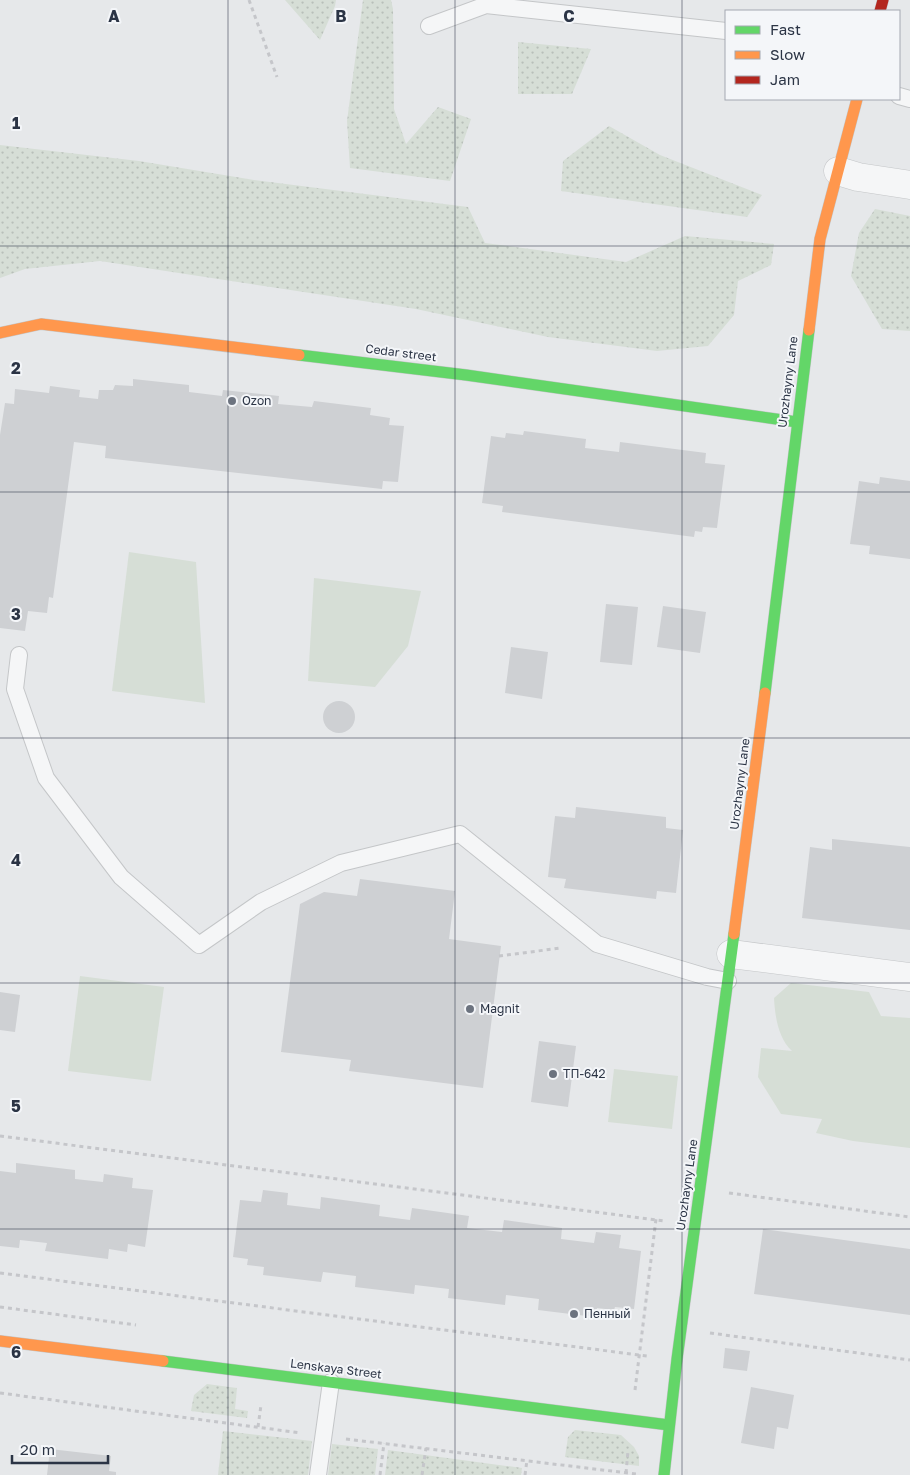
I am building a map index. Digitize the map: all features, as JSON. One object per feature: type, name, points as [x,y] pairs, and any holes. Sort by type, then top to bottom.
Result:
[{"type":"street","name":"Urozhayny Lane","points":[[664,1475],[677,1359],[754,783],[774,604],[820,239],[857,100]]},
{"type":"street","points":[[838,170],[858,177],[910,185]]},
{"type":"street","name":"Cedar street","points":[[0,333],[41,324],[466,375],[797,422]]},
{"type":"street","points":[[732,954],[910,977]]},
{"type":"street","name":"Lenskaya Street","points":[[0,1340],[669,1425]]},
{"type":"lane","points":[[429,26],[486,5],[725,31]]},
{"type":"lane","points":[[19,655],[15,689],[46,778],[121,878],[199,945],[261,902],[341,863],[460,834],[597,944],[728,981]]},
{"type":"lane","points":[[318,1475],[331,1382]]},
{"type":"path","points":[[249,0],[278,77]]},
{"type":"path","points":[[500,956],[597,944]]},
{"type":"path","points":[[0,1136],[666,1221]]},
{"type":"path","points":[[723,1193],[910,1217]]},
{"type":"path","points":[[626,1473],[656,1219]]},
{"type":"path","points":[[0,1273],[677,1359]]},
{"type":"path","points":[[0,1307],[143,1326]]},
{"type":"path","points":[[704,1332],[910,1360]]},
{"type":"path","points":[[380,1475],[384,1443]]},
{"type":"path","points":[[422,1475],[426,1448]]},
{"type":"path","points":[[525,1475],[527,1460]]},
{"type":"shaded area","points":[[285,0],[336,0],[320,40]]},
{"type":"shaded area","points":[[363,0],[391,0],[393,9],[394,109],[406,144],[438,107],[471,119],[450,181],[350,168],[347,121]]},
{"type":"shaded area","points":[[518,42],[591,49],[572,94],[518,94]]},
{"type":"shaded area","points":[[609,126],[660,155],[762,195],[747,217],[561,191],[563,161]]},
{"type":"shaded area","points":[[0,145],[139,161],[254,180],[468,207],[485,243],[626,262],[685,236],[774,244],[771,265],[738,281],[734,315],[708,346],[657,351],[548,337],[416,309],[100,261],[25,269],[0,278]]},
{"type":"shaded area","points":[[875,209],[910,216],[910,331],[882,329],[851,276],[859,233]]},
{"type":"shaded area","points":[[129,552],[196,562],[205,703],[112,691]]},
{"type":"shaded area","points":[[314,578],[421,591],[408,646],[375,687],[308,681]]},
{"type":"shaded area","points":[[80,976],[164,987],[151,1081],[68,1071]]},
{"type":"shaded area","points":[[791,983],[869,992],[881,1016],[910,1018],[910,1148],[853,1141],[816,1133],[822,1119],[781,1114],[758,1077],[761,1048],[792,1051],[780,1033],[776,1019],[774,998]]},
{"type":"shaded area","points":[[614,1069],[678,1076],[672,1129],[608,1122]]},
{"type":"shaded area","points":[[207,1384],[237,1388],[235,1409],[248,1411],[247,1418],[191,1411],[194,1395]]},
{"type":"shaded area","points":[[575,1430],[621,1435],[634,1447],[639,1456],[639,1466],[565,1457],[568,1437]]},
{"type":"shaded area","points":[[223,1431],[312,1441],[308,1475],[218,1475]]},
{"type":"shaded area","points":[[332,1444],[378,1449],[375,1475],[328,1475]]},
{"type":"shaded area","points":[[388,1450],[522,1468],[521,1475],[385,1475]]},
{"type":"building","points":[[133,379],[189,385],[189,392],[222,396],[223,390],[279,396],[278,404],[312,407],[314,401],[371,408],[370,415],[390,418],[389,425],[404,426],[398,482],[383,481],[382,489],[105,458],[106,446],[74,442],[53,598],[49,597],[47,613],[28,611],[25,631],[0,628],[0,435],[5,403],[14,404],[15,389],[49,393],[50,386],[80,390],[79,397],[98,399],[99,390],[113,390],[115,385],[133,386]]},
{"type":"building","points":[[524,431],[586,439],[585,448],[619,452],[620,442],[706,453],[705,463],[725,465],[717,528],[703,527],[702,532],[695,531],[694,537],[502,512],[503,506],[482,503],[491,436],[505,438],[506,433],[523,435]]},
{"type":"building","points":[[880,477],[910,481],[910,559],[869,554],[870,546],[850,544],[859,481],[879,484]]},
{"type":"building","points":[[606,604],[638,607],[632,665],[600,662]]},
{"type":"building","points":[[663,606],[706,612],[700,653],[657,647]]},
{"type":"building","points":[[511,647],[548,652],[542,699],[505,693]]},
{"type":"building","points":[[339,701],[345,702],[350,706],[354,711],[354,723],[350,728],[345,732],[339,733],[333,732],[328,728],[324,723],[323,717],[324,711],[328,706],[333,702]]},
{"type":"building","points":[[576,807],[666,817],[666,828],[683,830],[676,893],[657,891],[656,899],[564,888],[566,879],[548,877],[555,816],[575,818]]},
{"type":"building","points":[[832,839],[910,847],[910,930],[802,918],[810,847],[832,850]]},
{"type":"building","points":[[360,879],[455,891],[449,939],[501,946],[483,1088],[349,1071],[351,1060],[281,1052],[300,904],[324,892],[357,896]]},
{"type":"building","points":[[0,992],[20,995],[15,1032],[0,1030]]},
{"type":"building","name":"ТП-642","points":[[539,1041],[576,1046],[568,1107],[531,1102]]},
{"type":"building","points":[[16,1163],[75,1170],[75,1179],[103,1182],[104,1174],[133,1178],[132,1188],[153,1190],[145,1247],[128,1244],[127,1252],[109,1249],[108,1259],[45,1251],[47,1243],[20,1240],[19,1248],[0,1246],[0,1171],[16,1173]]},
{"type":"building","points":[[263,1190],[288,1193],[287,1205],[320,1209],[321,1197],[380,1205],[379,1216],[410,1220],[412,1208],[469,1216],[467,1228],[502,1232],[504,1220],[562,1228],[561,1239],[594,1243],[596,1232],[621,1235],[619,1248],[641,1251],[634,1309],[615,1307],[614,1310],[597,1308],[595,1317],[538,1310],[539,1299],[506,1295],[505,1305],[448,1298],[449,1289],[415,1285],[414,1294],[355,1287],[356,1276],[323,1272],[321,1282],[263,1275],[264,1267],[247,1265],[248,1259],[233,1257],[240,1200],[261,1202]]},
{"type":"building","points":[[763,1229],[910,1249],[910,1315],[754,1294]]},
{"type":"building","points":[[725,1348],[750,1351],[747,1371],[723,1368]]},
{"type":"building","points":[[751,1387],[794,1395],[788,1429],[777,1427],[774,1449],[741,1443]]},
{"type":"building","points":[[50,1449],[111,1456],[109,1471],[116,1472],[116,1475],[47,1475]]},
{"type":"traffic: fast","points":[[765,693],[809,330]]},
{"type":"traffic: fast","points":[[299,355],[466,375],[797,422]]},
{"type":"traffic: fast","points":[[664,1475],[677,1359],[734,934]]},
{"type":"traffic: fast","points":[[163,1361],[669,1425]]},
{"type":"traffic: slow","points":[[809,330],[820,239],[857,100]]},
{"type":"traffic: slow","points":[[0,333],[41,324],[299,355]]},
{"type":"traffic: slow","points":[[734,934],[765,693]]},
{"type":"traffic: slow","points":[[0,1341],[163,1361]]},
{"type":"traffic: jam","points":[[880,10],[883,0]]},
{"type":"place","name":"Ozon","points":[[232,401]]},
{"type":"place","name":"Magnit","points":[[470,1009]]},
{"type":"place","name":"ТП-642","points":[[553,1074]]},
{"type":"place","name":"Пенный","points":[[574,1314]]}]
